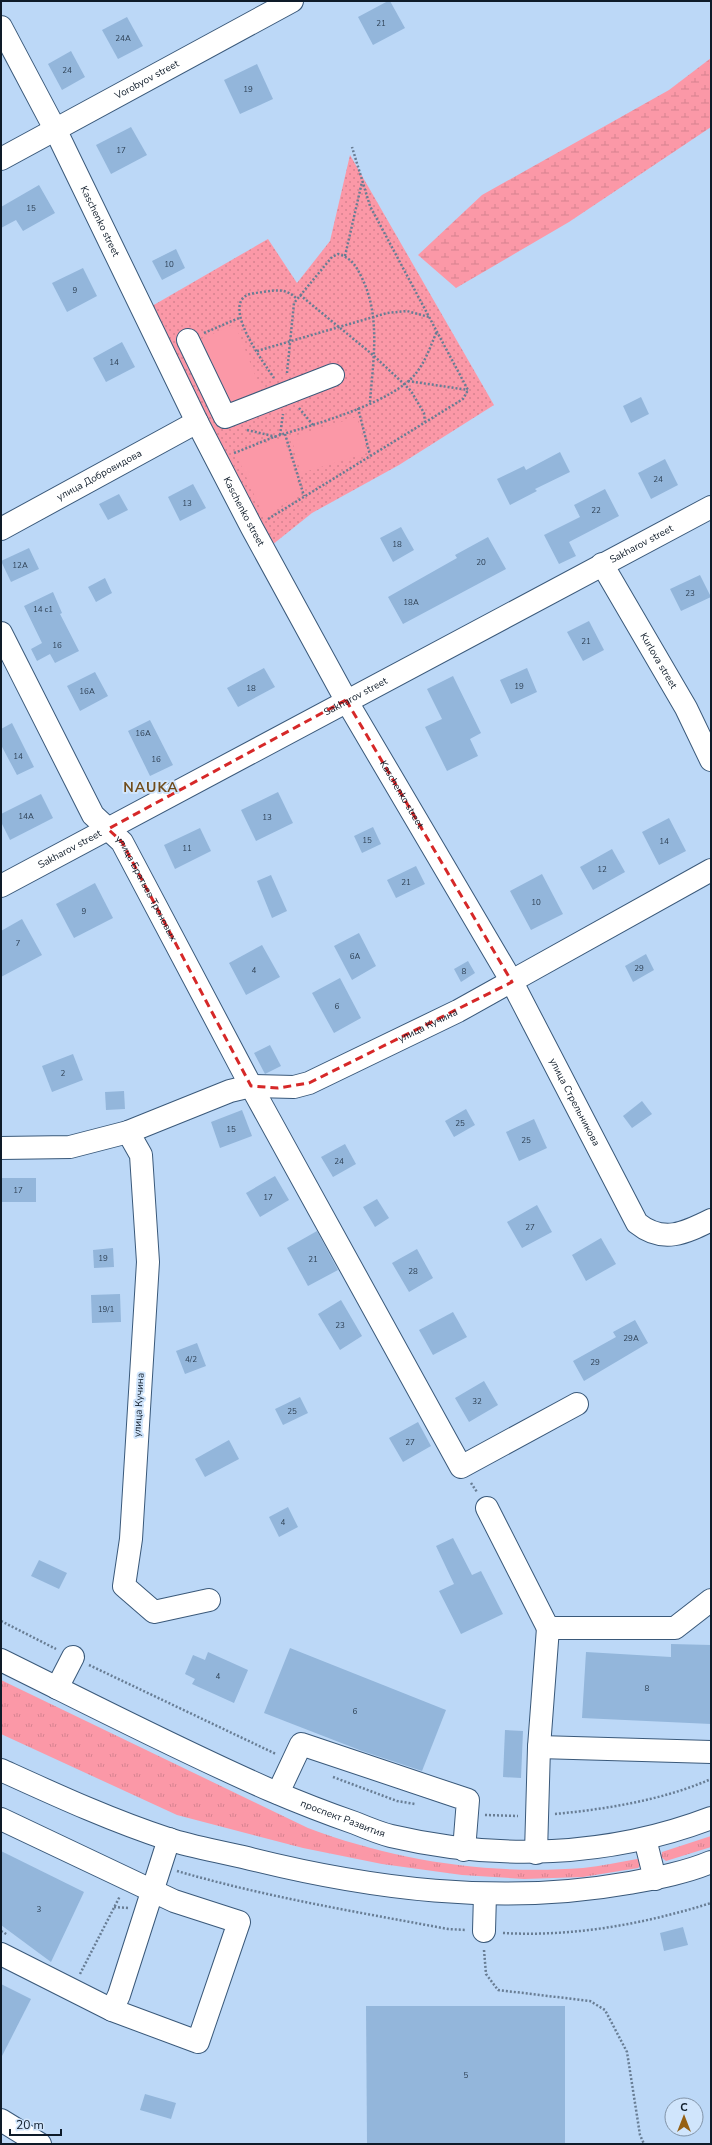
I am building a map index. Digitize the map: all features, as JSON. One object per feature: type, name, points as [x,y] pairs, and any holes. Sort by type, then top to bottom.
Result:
[{"type":"street","name":"Vorobyov street","points":[[1,159],[55,128],[292,1]]},
{"type":"street","name":"Kaschenko street","points":[[1,27],[55,128],[197,422],[252,528],[346,700],[512,982]]},
{"type":"street","points":[[188,340],[225,417],[333,375]]},
{"type":"street","name":"улица Добровидова","points":[[1,529],[197,422]]},
{"type":"street","name":"Sakharov street","points":[[1,886],[346,700],[711,507]]},
{"type":"street","name":"Kurlova street","points":[[602,564],[686,708],[711,760]]},
{"type":"street","name":"улица Братьев Троновых","points":[[1,633],[93,815],[122,842],[251,1086],[461,1467]]},
{"type":"street","name":"улица Кучина","points":[[1,1148],[70,1147],[128,1132],[230,1091],[251,1086],[278,1088],[309,1083],[458,1011],[711,870]]},
{"type":"street","name":"улица Стрельникова","points":[[512,982],[637,1223],[646,1230],[664,1235],[689,1231],[711,1220]]},
{"type":"street","name":"улица Кучина","points":[[128,1132],[141,1155],[148,1262],[131,1539],[124,1586],[154,1612],[209,1600]]},
{"type":"street","points":[[461,1467],[577,1404]]},
{"type":"street","points":[[487,1508],[548,1628],[539,1747],[536,1854]]},
{"type":"street","points":[[548,1628],[676,1628],[711,1600]]},
{"type":"street","points":[[57,1688],[73,1657]]},
{"type":"street","name":"проспект Развития","points":[[1,1660],[214,1766],[278,1793],[389,1836],[464,1850],[536,1854],[585,1849],[645,1839],[711,1818]]},
{"type":"street","points":[[278,1793],[301,1744],[468,1800],[464,1850]]},
{"type":"street","points":[[539,1747],[711,1752]]},
{"type":"street","points":[[1,1770],[86,1808],[169,1839],[302,1872],[412,1890],[519,1895],[586,1891],[655,1879],[711,1862]]},
{"type":"street","points":[[1,1819],[174,1901],[239,1922],[198,2042],[112,2010],[1,1954]]},
{"type":"street","points":[[112,2010],[120,1995],[169,1839]]},
{"type":"street","points":[[645,1839],[655,1879]]},
{"type":"street","points":[[484,1931],[485,1894]]},
{"type":"street","points":[[1,2120],[40,2144]]},
{"type":"path","points":[[352,147],[370,206],[468,390]]},
{"type":"path","points":[[346,256],[362,180]]},
{"type":"path","points":[[287,374],[292,309],[300,295],[332,257],[338,254],[346,256],[354,263],[365,284],[374,316],[370,402]]},
{"type":"path","points":[[274,380],[239,318],[239,305],[243,298],[250,294],[286,290],[297,299]]},
{"type":"path","points":[[300,295],[373,355],[411,391],[424,413],[425,422]]},
{"type":"path","points":[[258,351],[374,316],[408,311],[430,317]]},
{"type":"path","points":[[188,340],[239,318]]},
{"type":"path","points":[[232,454],[280,435],[344,415],[404,384],[417,373],[427,356],[437,331]]},
{"type":"path","points":[[408,381],[468,390]]},
{"type":"path","points":[[252,528],[463,399],[468,390]]},
{"type":"path","points":[[358,408],[370,455]]},
{"type":"path","points":[[280,435],[283,409]]},
{"type":"path","points":[[285,434],[304,496]]},
{"type":"path","points":[[461,1467],[487,1508]]},
{"type":"path","points":[[160,1866],[224,1885],[294,1901],[448,1929],[528,1934],[592,1930],[667,1917],[711,1903]]},
{"type":"path","points":[[80,1975],[123,1890]]},
{"type":"path","points":[[484,1931],[484,1958],[486,1974],[498,1990],[590,2001],[605,2010],[627,2052],[640,2135],[644,2144]]},
{"type":"highlighted area","points":[[346,700],[512,982],[309,1083],[278,1088],[251,1086],[122,842],[108,829]]},
{"type":"green space","points":[[711,58],[711,127],[569,222],[456,288],[418,255],[482,195],[669,90]]},
{"type":"green space","points":[[350,155],[494,405],[399,465],[312,513],[267,549],[152,306],[268,239],[297,283],[330,241]]},
{"type":"green space","points":[[235,324],[261,390],[226,404],[199,340]]},
{"type":"green space","points":[[357,417],[367,453],[301,473],[291,437]]},
{"type":"green space","points":[[279,439],[285,442],[301,493],[264,517],[236,454]]},
{"type":"green space","points":[[1,1680],[308,1828],[375,1849],[443,1863],[478,1867],[548,1870],[583,1868],[637,1859],[640,1860],[641,1865],[638,1868],[583,1877],[524,1879],[462,1875],[382,1864],[303,1848],[177,1815],[1,1734]]},
{"type":"green space","points":[[711,1836],[711,1847],[666,1861],[661,1857],[662,1852]]},
{"type":"building","points":[[390,1],[405,28],[373,45],[358,17]]},
{"type":"building","points":[[127,17],[143,46],[118,59],[102,30]]},
{"type":"building","points":[[71,51],[85,77],[62,90],[48,64]]},
{"type":"building","points":[[257,64],[273,99],[240,114],[224,80]]},
{"type":"building","points":[[131,127],[147,155],[111,174],[96,145]]},
{"type":"building","points":[[39,185],[55,213],[23,231],[16,220],[1,228],[1,207]]},
{"type":"building","points":[[176,249],[185,268],[162,280],[152,261]]},
{"type":"building","points":[[83,268],[97,296],[67,312],[52,283]]},
{"type":"building","points":[[122,342],[135,367],[106,382],[93,358]]},
{"type":"building","points":[[641,397],[649,414],[631,423],[623,406]]},
{"type":"building","points":[[560,452],[570,472],[535,489],[537,491],[510,505],[497,479],[524,466],[526,470]]},
{"type":"building","points":[[665,459],[678,485],[651,499],[638,473]]},
{"type":"building","points":[[193,484],[206,508],[180,521],[168,497]]},
{"type":"building","points":[[605,489],[619,516],[569,542],[576,556],[559,564],[544,535],[580,517],[574,505]]},
{"type":"building","points":[[119,494],[128,510],[108,520],[99,504]]},
{"type":"building","points":[[401,527],[414,550],[393,562],[380,538]]},
{"type":"building","points":[[488,537],[506,569],[403,624],[388,597],[457,558],[455,555]]},
{"type":"building","points":[[29,548],[39,569],[11,582],[1,561]]},
{"type":"building","points":[[700,575],[711,597],[681,611],[670,589]]},
{"type":"building","points":[[105,578],[112,593],[96,602],[88,587]]},
{"type":"building","points":[[53,592],[62,613],[60,614],[79,651],[55,663],[50,654],[37,661],[31,649],[42,643],[24,606]]},
{"type":"building","points":[[589,621],[604,650],[583,661],[567,632]]},
{"type":"building","points":[[264,668],[275,687],[238,707],[227,688]]},
{"type":"building","points":[[527,668],[537,692],[511,704],[500,680]]},
{"type":"building","points":[[95,672],[108,696],[80,711],[67,686]]},
{"type":"building","points":[[453,676],[481,733],[470,739],[478,756],[447,771],[425,727],[442,719],[427,689]]},
{"type":"building","points":[[150,720],[173,765],[150,776],[128,731]]},
{"type":"building","points":[[12,723],[34,767],[17,775],[1,745],[1,729]]},
{"type":"building","points":[[278,792],[293,823],[256,841],[241,810]]},
{"type":"building","points":[[41,794],[53,818],[10,840],[1,822],[1,814]]},
{"type":"building","points":[[669,818],[686,851],[659,865],[642,832]]},
{"type":"building","points":[[373,827],[381,844],[362,853],[354,836]]},
{"type":"building","points":[[200,828],[211,851],[175,869],[164,845]]},
{"type":"building","points":[[612,849],[625,872],[593,890],[580,867]]},
{"type":"building","points":[[416,866],[425,884],[396,898],[387,880]]},
{"type":"building","points":[[542,874],[563,914],[531,930],[510,891]]},
{"type":"building","points":[[271,875],[287,911],[272,918],[257,881]]},
{"type":"building","points":[[95,883],[113,918],[74,938],[56,904]]},
{"type":"building","points":[[22,919],[42,955],[1,977],[1,931]]},
{"type":"building","points":[[359,933],[376,966],[352,980],[334,946]]},
{"type":"building","points":[[262,945],[280,977],[246,995],[229,963]]},
{"type":"building","points":[[646,954],[654,970],[633,982],[625,966]]},
{"type":"building","points":[[468,961],[475,973],[461,982],[454,969]]},
{"type":"building","points":[[340,978],[361,1018],[334,1033],[312,993]]},
{"type":"building","points":[[270,1045],[281,1066],[265,1074],[254,1053]]},
{"type":"building","points":[[73,1054],[83,1080],[52,1092],[42,1066]]},
{"type":"building","points":[[124,1091],[125,1109],[106,1110],[105,1092]]},
{"type":"building","points":[[642,1101],[652,1114],[632,1128],[623,1116]]},
{"type":"building","points":[[466,1109],[475,1125],[454,1137],[445,1121]]},
{"type":"building","points":[[242,1110],[252,1136],[220,1148],[211,1122]]},
{"type":"building","points":[[534,1119],[547,1148],[519,1161],[506,1132]]},
{"type":"building","points":[[345,1144],[356,1164],[333,1177],[321,1157]]},
{"type":"building","points":[[275,1176],[289,1200],[260,1217],[246,1193]]},
{"type":"building","points":[[1,1178],[36,1178],[36,1202],[1,1202]]},
{"type":"building","points":[[377,1199],[389,1218],[375,1227],[363,1207]]},
{"type":"building","points":[[537,1205],[552,1232],[522,1248],[507,1222]]},
{"type":"building","points":[[317,1231],[338,1270],[308,1286],[287,1248]]},
{"type":"building","points":[[601,1238],[616,1264],[586,1281],[572,1255]]},
{"type":"building","points":[[113,1248],[114,1267],[94,1268],[93,1250]]},
{"type":"building","points":[[417,1249],[433,1278],[409,1292],[392,1263]]},
{"type":"building","points":[[120,1294],[121,1322],[92,1323],[91,1295]]},
{"type":"building","points":[[341,1300],[362,1336],[340,1350],[318,1314]]},
{"type":"building","points":[[453,1312],[467,1337],[433,1355],[419,1330]]},
{"type":"building","points":[[635,1320],[648,1343],[584,1381],[573,1361],[616,1337],[613,1332]]},
{"type":"building","points":[[197,1343],[206,1366],[185,1374],[176,1351]]},
{"type":"building","points":[[484,1381],[498,1405],[469,1422],[455,1398]]},
{"type":"building","points":[[300,1397],[308,1413],[283,1425],[275,1409]]},
{"type":"building","points":[[418,1422],[431,1446],[403,1462],[389,1438]]},
{"type":"building","points":[[229,1440],[239,1459],[205,1477],[195,1459]]},
{"type":"building","points":[[288,1507],[298,1527],[279,1537],[269,1517]]},
{"type":"building","points":[[453,1538],[472,1575],[481,1571],[503,1614],[461,1634],[439,1591],[454,1584],[436,1546]]},
{"type":"building","points":[[39,1560],[67,1573],[59,1589],[31,1576]]},
{"type":"building","points":[[671,1644],[711,1645],[711,1724],[582,1718],[586,1652],[671,1657]]},
{"type":"building","points":[[290,1648],[446,1710],[422,1771],[362,1751],[264,1713]]},
{"type":"building","points":[[208,1652],[248,1670],[234,1703],[192,1684],[195,1679],[185,1674],[193,1655],[205,1660]]},
{"type":"building","points":[[505,1730],[523,1731],[521,1778],[503,1777]]},
{"type":"building","points":[[1,1851],[84,1892],[51,1962],[1,1925]]},
{"type":"building","points":[[683,1927],[688,1945],[664,1951],[660,1933]]},
{"type":"building","points":[[1,1984],[31,1999],[1,2058]]},
{"type":"building","points":[[366,2006],[565,2006],[565,2144],[367,2144]]},
{"type":"building","points":[[145,2094],[176,2103],[171,2119],[140,2110]]},
{"type":"district","name":"NAUKA","points":[[151,787]]}]
